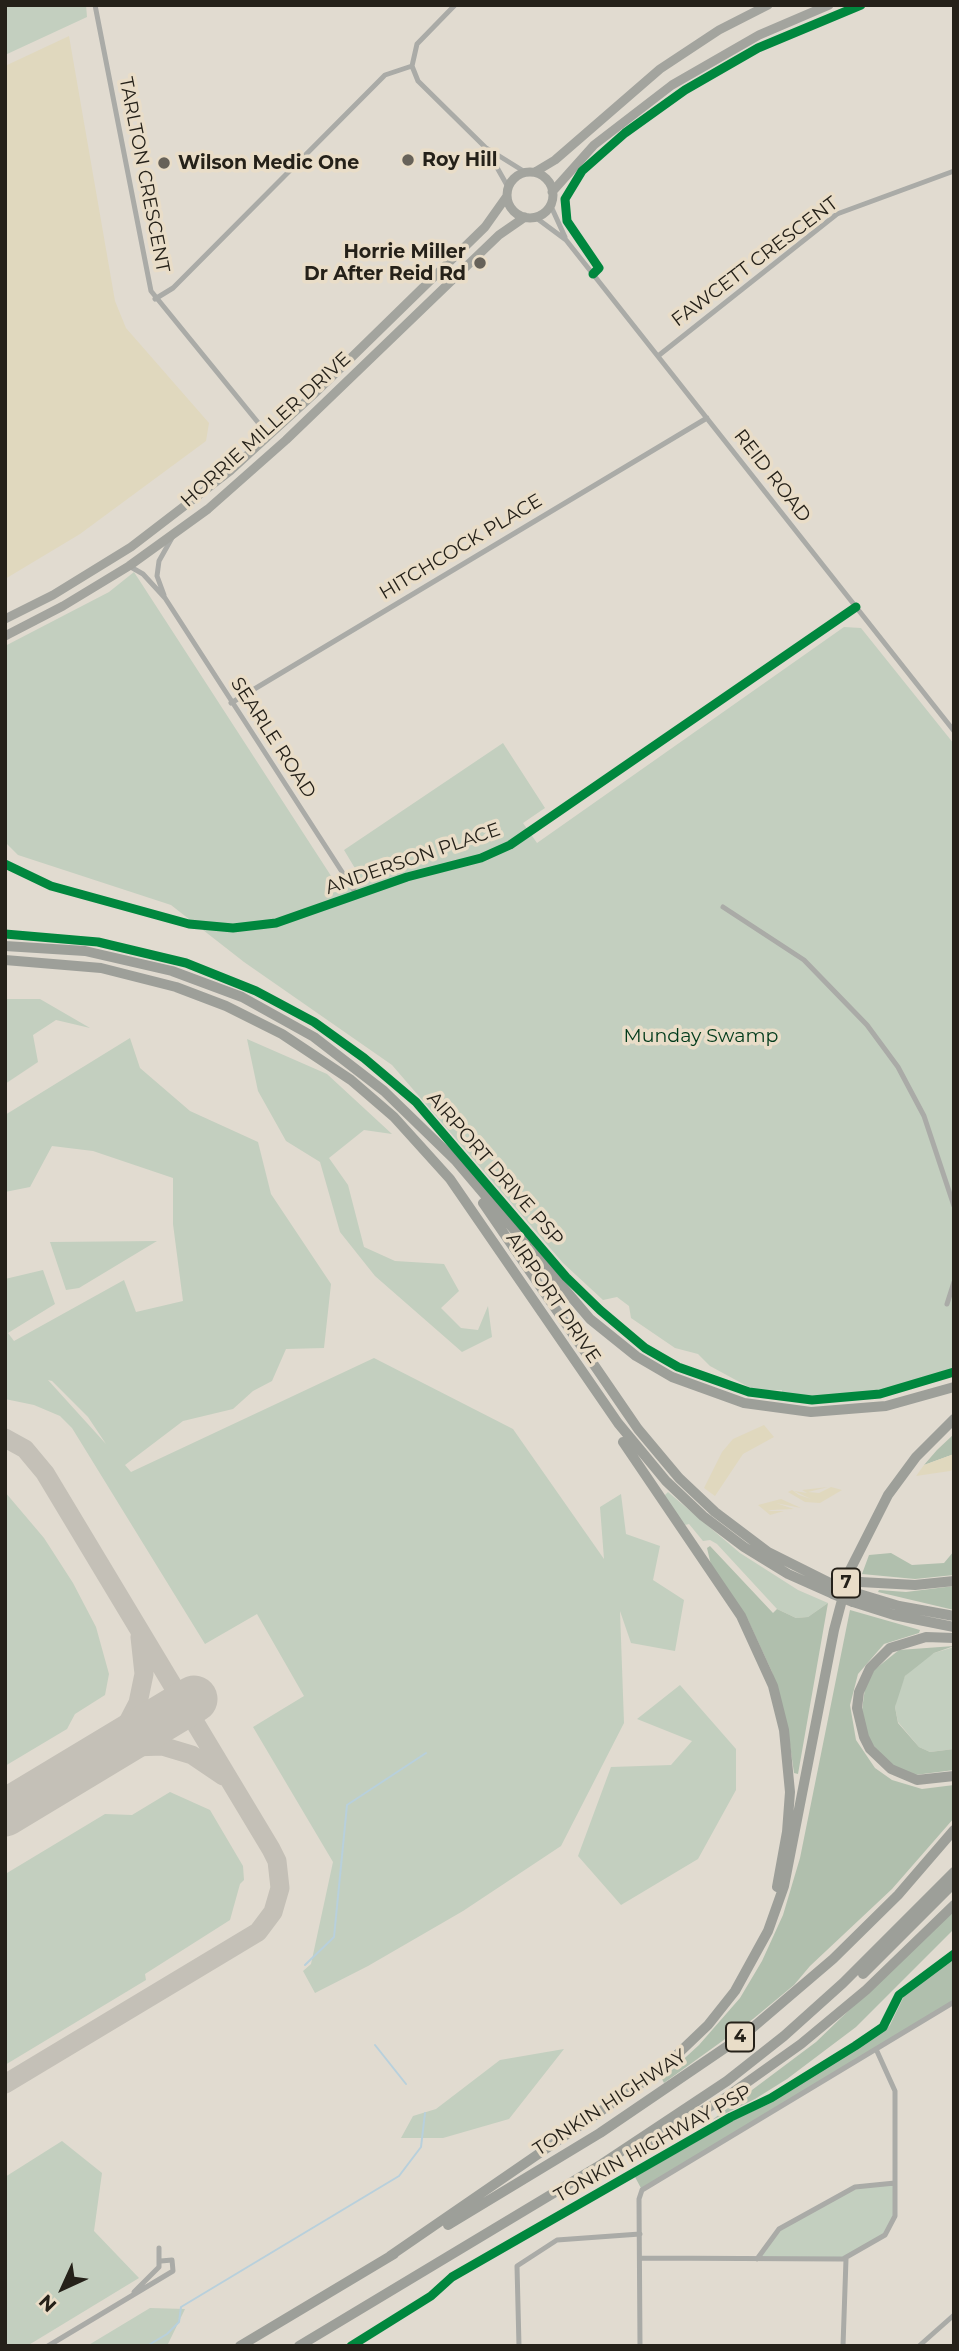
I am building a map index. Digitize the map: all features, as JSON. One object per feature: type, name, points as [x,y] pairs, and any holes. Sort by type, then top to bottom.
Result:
[{"type":"highway","points":[[5,946],[112,956],[172,971],[224,989],[314,1037],[403,1109],[472,1179],[584,1314],[623,1347],[672,1377],[744,1403],[811,1412],[886,1406],[954,1387]]},
{"type":"highway","name":"AIRPORT DRIVE","points":[[5,960],[101,968],[176,987],[254,1018],[329,1063],[394,1117],[444,1172],[632,1443],[684,1500],[744,1547],[788,1574],[856,1592],[894,1615],[954,1627]]},
{"type":"highway","points":[[403,1109],[444,1153],[490,1213],[660,1458],[696,1495],[768,1552],[835,1586],[899,1606],[954,1616]]},
{"type":"highway","points":[[390,2256],[623,2098],[679,2055],[729,2000],[768,1931],[783,1860],[790,1792],[784,1730],[773,1686],[741,1616],[610,1423],[581,1370]]},
{"type":"highway","name":"7","points":[[768,1931],[784,1885],[836,1619],[855,1559],[894,1486],[916,1457],[954,1419]]},
{"type":"highway","points":[[856,1592],[954,1581]]},
{"type":"highway","points":[[954,1638],[926,1637],[890,1648],[870,1668],[859,1692],[857,1708],[870,1749],[891,1769],[917,1780],[954,1776]]},
{"type":"highway","name":"TONKIN HIGHWAY","points":[[240,2346],[390,2256],[434,2234],[600,2133],[744,2035],[833,1959],[898,1895],[954,1830]]},
{"type":"highway","name":"4","points":[[299,2346],[602,2164],[702,2098],[784,2036],[894,1934],[954,1872]]},
{"type":"highway","points":[[784,2036],[853,1982],[954,1883]]},
{"type":"highway","points":[[602,2164],[678,2126],[776,2063],[846,2008],[954,1905]]},
{"type":"main road","name":"HORRIE MILLER DRIVE","points":[[5,619],[131,547],[230,471],[485,227],[515,177],[555,160],[660,69],[719,30],[768,5]]},
{"type":"main road","points":[[550,204],[552,192],[594,145],[672,85],[759,35],[829,5]]},
{"type":"main road","points":[[530,172],[546,179],[552,192]]},
{"type":"main road","points":[[508,192],[512,210],[530,217]]},
{"type":"main road","name":"HORRIE MILLER DRIVE","points":[[5,636],[63,606],[129,566],[174,535],[241,482],[499,235],[550,204]]},
{"type":"street","name":"TARLTON CRESCENT","points":[[95,5],[147,276],[155,299],[269,436]]},
{"type":"street","points":[[456,5],[417,44],[412,66],[418,81],[485,148],[530,172]]},
{"type":"street","points":[[155,299],[173,288],[385,75],[412,66]]},
{"type":"street","points":[[485,148],[508,192]]},
{"type":"street","name":"FAWCETT CRESCENT","points":[[658,356],[837,214],[954,171]]},
{"type":"street","name":"REID ROAD","points":[[550,204],[566,240],[954,731]]},
{"type":"street","name":"REID ROAD","points":[[530,217],[566,240]]},
{"type":"street","name":"HITCHCOCK PLACE","points":[[231,703],[707,418]]},
{"type":"street","name":"SEARLE ROAD","points":[[164,598],[157,576],[159,561],[174,535]]},
{"type":"street","name":"SEARLE ROAD","points":[[129,566],[143,574],[164,598],[356,895]]},
{"type":"street","name":"ANDERSON PLACE","points":[[5,864],[51,886],[209,928],[276,923],[407,877],[481,858],[520,839],[856,607]]},
{"type":"street","points":[[723,907],[804,960],[867,1024],[898,1068],[924,1116],[954,1206]]},
{"type":"street","points":[[947,1304],[954,1282]]},
{"type":"street","points":[[640,2346],[640,2193],[954,2002]]},
{"type":"street","points":[[640,2258],[846,2259],[890,2230],[895,2216],[895,2091],[876,2049]]},
{"type":"street","points":[[757,2259],[779,2229],[855,2186],[895,2183]]},
{"type":"street","points":[[519,2346],[517,2266],[557,2239],[640,2234]]},
{"type":"street","points":[[132,2295],[156,2271],[161,2261],[159,2248]]},
{"type":"street","points":[[843,2346],[846,2259]]},
{"type":"street","points":[[48,2346],[173,2271],[175,2265],[172,2260],[161,2261]]},
{"type":"street","points":[[919,2346],[954,2315]]},
{"type":"green space","points":[[5,5],[86,5],[87,17],[5,55]]},
{"type":"green space","name":"Munday Swamp","points":[[134,572],[335,882],[356,870],[344,850],[503,743],[545,808],[523,823],[537,843],[844,627],[861,628],[954,744],[954,1369],[884,1392],[782,1396],[782,1390],[756,1391],[710,1366],[698,1354],[675,1348],[631,1318],[629,1306],[617,1297],[603,1300],[563,1263],[392,1065],[244,962],[171,905],[18,855],[5,842],[5,646],[109,592]]},
{"type":"green space","points":[[5,999],[40,999],[90,1028],[56,1020],[33,1035],[38,1062],[5,1084]]},
{"type":"green space","points":[[130,1038],[140,1068],[190,1111],[258,1142],[271,1194],[331,1284],[324,1348],[286,1349],[272,1381],[253,1391],[233,1409],[183,1421],[125,1465],[131,1472],[374,1358],[513,1429],[604,1559],[600,1507],[621,1494],[626,1534],[660,1546],[653,1580],[684,1600],[675,1651],[631,1643],[620,1611],[624,1723],[561,1846],[463,1911],[315,1993],[303,1971],[311,1964],[333,1862],[253,1727],[304,1696],[257,1614],[205,1644],[72,1428],[60,1416],[34,1405],[5,1399],[5,1279],[43,1270],[55,1304],[8,1333],[14,1341],[124,1280],[136,1312],[183,1301],[173,1224],[173,1178],[93,1151],[52,1146],[30,1187],[5,1192],[5,1115]],"holes":[[[48,1380],[88,1417],[106,1444]]]},
{"type":"green space","points":[[247,1039],[327,1074],[392,1134],[364,1130],[329,1158],[348,1185],[364,1247],[395,1261],[444,1264],[459,1291],[441,1308],[461,1328],[478,1330],[488,1306],[492,1337],[462,1352],[375,1276],[340,1232],[320,1162],[286,1141],[258,1091]]},
{"type":"green space","points":[[157,1241],[79,1288],[66,1290],[50,1242]]},
{"type":"green space","points":[[954,1434],[954,1454],[924,1465],[937,1450]]},
{"type":"green space","points":[[5,1492],[44,1538],[73,1583],[96,1627],[109,1674],[105,1695],[75,1714],[67,1729],[5,1766]]},
{"type":"green space","points":[[668,1492],[740,1553],[798,1590],[828,1603],[808,1617],[796,1618],[777,1609],[717,1544],[710,1540],[703,1541],[689,1524],[685,1525],[664,1496]]},
{"type":"green space","points":[[710,1546],[773,1613],[777,1609],[796,1618],[808,1617],[828,1603],[798,1774],[794,1773],[772,1672],[748,1620],[711,1565],[707,1548]]},
{"type":"green space","points":[[954,1551],[954,1575],[915,1579],[862,1574],[869,1555],[891,1553],[912,1565],[944,1563]]},
{"type":"green space","points":[[954,1586],[954,1610],[878,1592],[906,1592]]},
{"type":"green space","points":[[850,1610],[920,1630],[919,1633],[884,1644],[858,1674],[850,1705],[856,1740],[875,1768],[892,1780],[922,1789],[954,1785],[954,1818],[892,1889],[810,1966],[794,1985],[753,2019],[664,2083],[662,2079],[699,2045],[740,1998],[762,1961],[783,1915],[800,1858]]},
{"type":"green space","points":[[954,1646],[934,1653],[905,1676],[895,1707],[898,1723],[919,1747],[930,1752],[954,1749],[954,1770],[915,1775],[895,1769],[869,1741],[862,1710],[865,1688],[874,1670],[899,1650]]},
{"type":"green space","points":[[954,1647],[954,1749],[930,1752],[919,1747],[898,1722],[895,1707],[898,1691],[905,1676],[919,1662],[934,1653]]},
{"type":"green space","points":[[680,1685],[736,1749],[736,1790],[698,1859],[621,1905],[578,1856],[611,1767],[671,1765],[692,1741],[637,1719]]},
{"type":"green space","points":[[170,1792],[210,1810],[243,1866],[244,1880],[240,1884],[230,1920],[145,1974],[146,1980],[5,2065],[5,1870],[7,1873],[105,1814],[132,1815]]},
{"type":"green space","points":[[954,1909],[954,1929],[856,2027],[787,2079],[755,2099],[712,2120],[816,2042]]},
{"type":"green space","points":[[954,1958],[954,2002],[642,2190],[635,2177],[736,2119],[773,2102],[884,2031],[890,2025],[904,1996]]},
{"type":"green space","points":[[564,2049],[509,2119],[443,2138],[401,2138],[413,2116],[436,2109],[500,2060]]},
{"type":"green space","points":[[62,2141],[102,2173],[94,2231],[139,2278],[27,2346],[5,2346],[5,2177]]},
{"type":"green space","points":[[895,2183],[895,2216],[890,2230],[846,2259],[757,2259],[773,2234],[855,2187]]},
{"type":"green space","points":[[150,2308],[185,2309],[167,2346],[87,2346]]},
{"type":"sand","points":[[69,36],[115,301],[126,328],[209,423],[206,441],[80,534],[5,579],[5,66]]},
{"type":"sand","points":[[764,1425],[774,1437],[743,1454],[715,1496],[704,1488],[722,1452],[733,1439]]},
{"type":"sand","points":[[954,1454],[954,1469],[916,1476],[924,1465]]},
{"type":"sand","points":[[828,1487],[808,1492],[819,1493],[831,1487],[842,1490],[820,1503],[805,1502],[788,1492],[792,1490],[799,1495],[811,1499],[794,1491],[807,1493],[802,1490]]},
{"type":"sand","points":[[781,1499],[801,1508],[776,1503],[794,1509],[771,1510],[768,1511],[784,1511],[770,1515],[758,1505]]},
{"type":"waterway","points":[[305,1965],[334,1937],[347,1805],[426,1753]]},
{"type":"waterway","points":[[375,2045],[406,2084]]},
{"type":"waterway","points":[[147,2346],[167,2334],[179,2322],[181,2307],[399,2176],[421,2147],[425,2113]]},
{"type":"taxiway","points":[[5,1438],[25,1449],[45,1473],[271,1849],[277,1861],[280,1888],[273,1912],[258,1932],[5,2084]]},
{"type":"taxiway","points":[[95,1759],[125,1728],[138,1703],[144,1674],[140,1637]]},
{"type":"taxiway","points":[[102,1756],[134,1747],[162,1746],[192,1755],[223,1776]]},
{"type":"runway","points":[[5,1813],[194,1699]]},
{"type":"cycle path","points":[[593,274],[599,268],[567,221],[565,199],[582,171],[625,133],[685,90],[758,48],[861,5]]},
{"type":"cycle path","points":[[5,864],[51,886],[189,924],[233,928],[276,923],[407,877],[481,858],[510,845],[856,607]]},
{"type":"cycle path","name":"AIRPORT DRIVE PSP","points":[[5,934],[98,942],[186,963],[256,991],[314,1022],[364,1058],[416,1102],[566,1277],[600,1310],[645,1348],[678,1367],[749,1392],[812,1400],[880,1394],[954,1372]]},
{"type":"cycle path","name":"TONKIN HIGHWAY PSP","points":[[351,2346],[431,2296],[452,2277],[731,2117],[771,2098],[855,2046],[883,2027],[899,1995],[954,1954]]},
{"type":"place","name":"Roy Hill","points":[[408,160]]},
{"type":"place","name":"Wilson Medic One","points":[[164,163]]},
{"type":"place","name":"Horrie Miller Dr After Reid Rd","points":[[480,263]]}]
